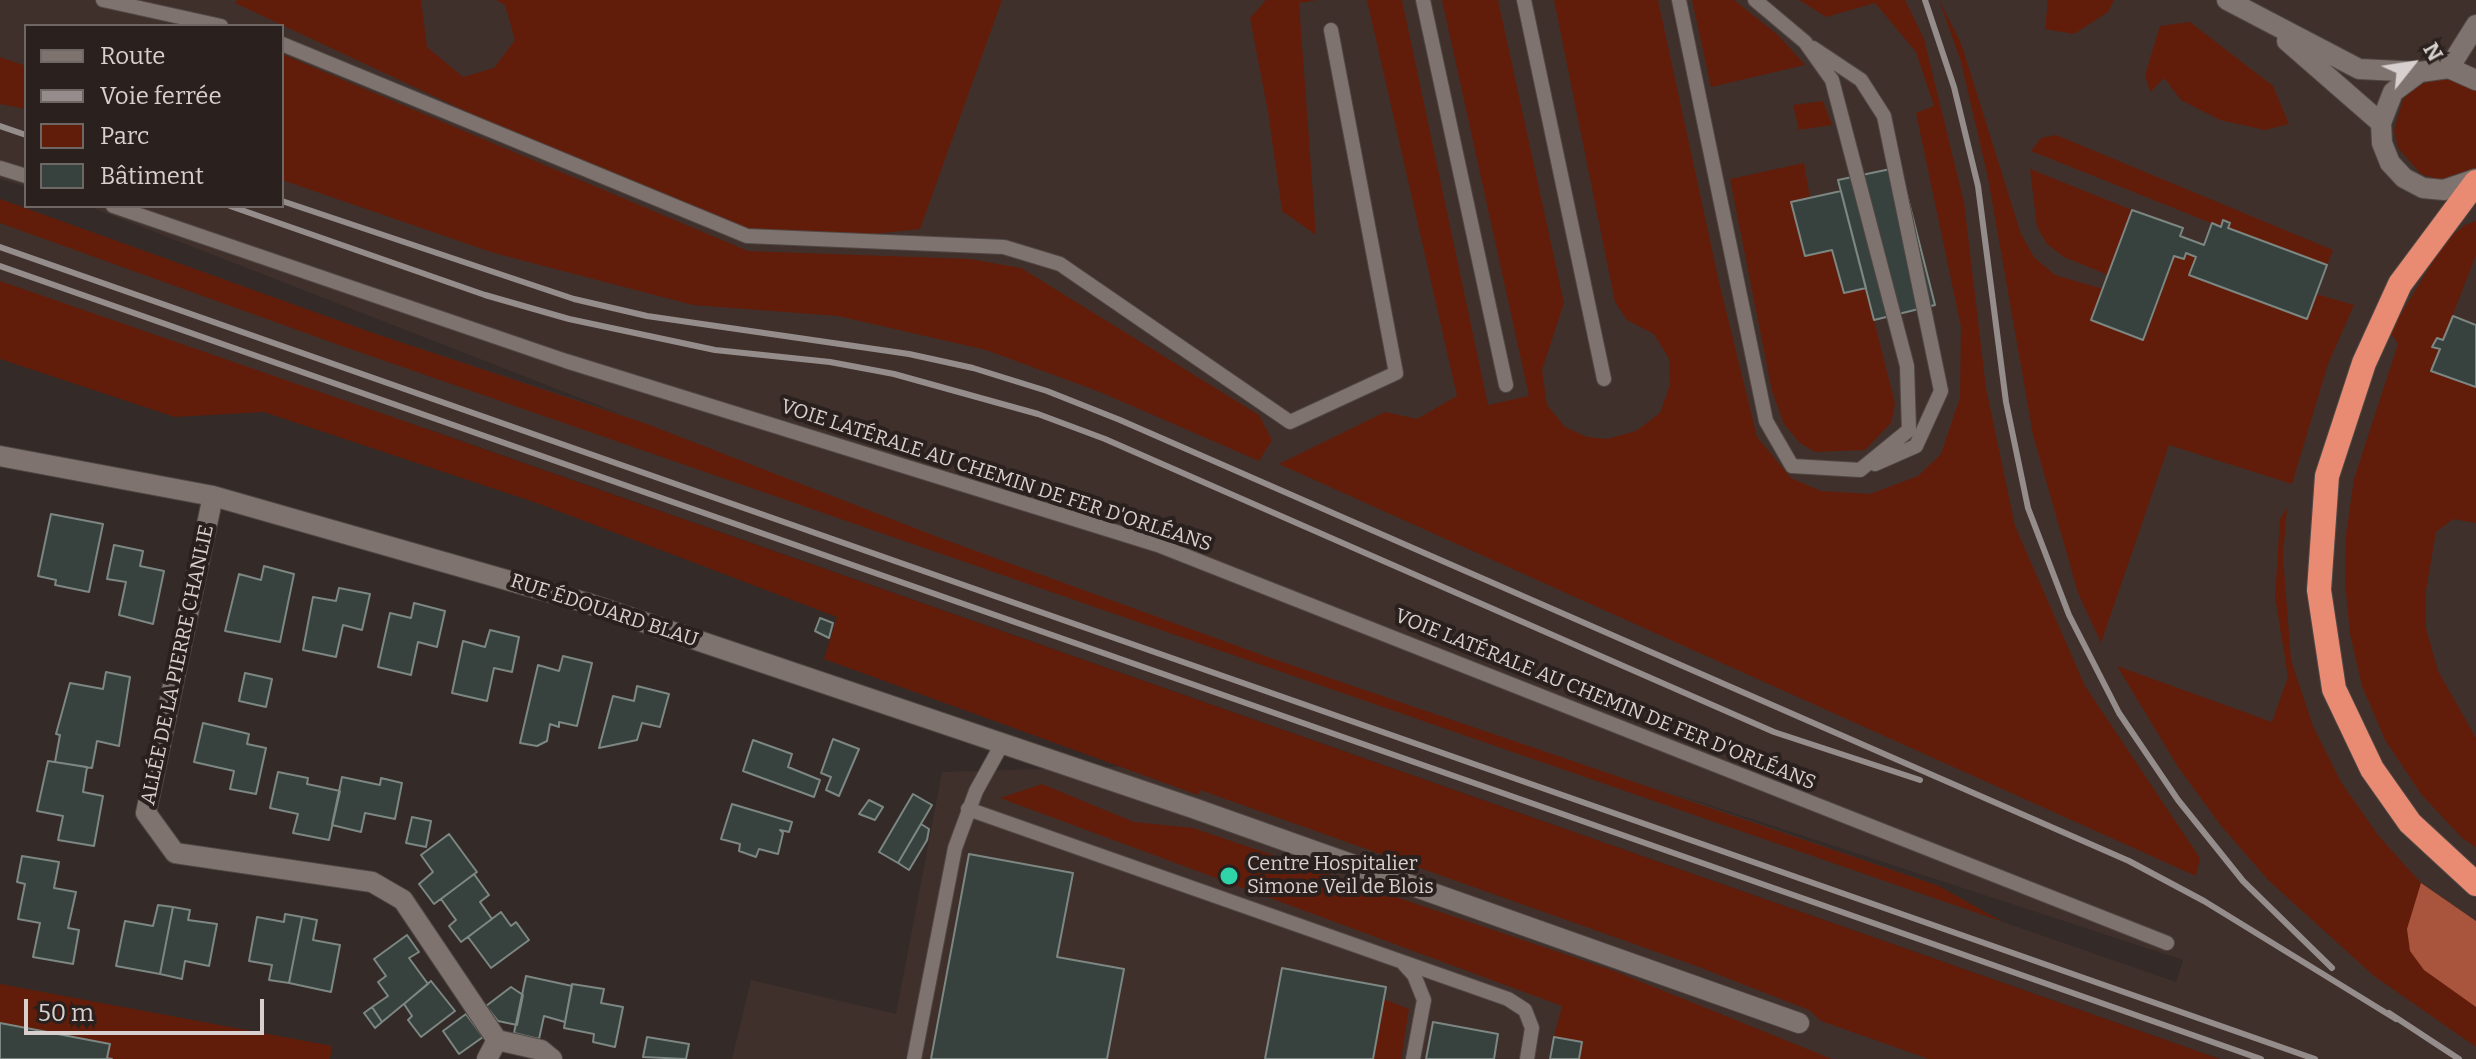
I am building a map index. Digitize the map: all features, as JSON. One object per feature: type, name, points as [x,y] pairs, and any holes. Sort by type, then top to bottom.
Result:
[{"type":"highway","points":[[2476,180],[2400,284],[2364,363],[2327,476],[2319,590],[2334,689],[2372,769],[2410,823],[2476,884]]},
{"type":"street","points":[[2227,0],[2359,69],[2420,72],[2449,68],[2476,80]]},
{"type":"street","points":[[2266,23],[2381,123]]},
{"type":"street","points":[[2449,68],[2476,25]]},
{"type":"street","points":[[2420,72],[2393,92],[2381,123],[2382,143],[2390,163],[2404,178],[2423,188],[2444,190],[2476,180]]},
{"type":"street","name":"RUE ÉDOUARD BLAU","points":[[0,456],[213,496],[587,603],[1196,809],[1799,1023]]},
{"type":"street","name":"ALLÉE DE LA PIERRE CHANLIE","points":[[213,496],[146,813],[175,853],[372,882],[403,900],[497,1040]]},
{"type":"street","points":[[487,1059],[497,1040],[541,1050],[552,1059]]},
{"type":"lane","points":[[103,0],[212,24]]},
{"type":"lane","points":[[1423,0],[1506,385]]},
{"type":"lane","points":[[1524,0],[1604,379]]},
{"type":"lane","points":[[1679,0],[1766,421],[1792,466],[1860,470],[1916,446],[1941,391],[1884,116],[1861,80],[1805,42],[1755,0]]},
{"type":"lane","points":[[284,45],[747,236],[1004,247],[1060,264],[1290,422],[1396,373],[1331,30]]},
{"type":"lane","points":[[1805,42],[1832,80],[1907,366],[1909,430],[1860,470]]},
{"type":"lane","points":[[0,168],[24,175]]},
{"type":"lane","name":"VOIE LATÉRALE AU CHEMIN DE FER D'ORLÉANS","points":[[119,208],[566,361],[1158,545],[2167,943]]},
{"type":"lane","points":[[914,1059],[955,848],[968,809],[1002,744]]},
{"type":"lane","points":[[968,809],[1508,999],[1525,1010],[1532,1028],[1527,1059]]},
{"type":"lane","points":[[1401,961],[1414,975],[1424,1000],[1413,1059]]},
{"type":"shaded area","points":[[0,0],[2476,0],[2476,1059],[2220,1059],[428,429],[264,412],[0,329],[0,199],[373,333],[626,416],[93,208],[284,208],[284,24],[24,24],[24,186],[0,179]],"holes":[[[1651,786],[2183,960],[2176,982],[2003,922],[1939,886]]]},
{"type":"shaded area","name":"Centre Hospitalier Simone Veil de Blois","points":[[1204,764],[2076,1059],[732,1059],[751,980],[896,1014],[942,772]]},
{"type":"shaded area","points":[[2421,883],[2476,921],[2476,1007],[2424,970],[2410,951],[2407,929]]},
{"type":"green space","points":[[237,0],[421,0],[427,47],[463,77],[494,68],[515,40],[505,5],[496,0],[1002,0],[920,229],[864,235],[745,229],[502,128],[235,3]]},
{"type":"green space","points":[[1266,0],[1317,0],[1299,3],[1316,235],[1282,211],[1250,18]]},
{"type":"green space","points":[[1367,0],[1402,0],[1488,405],[1529,396],[1442,0],[1498,0],[1564,303],[1542,370],[1547,405],[1565,427],[1587,437],[1607,439],[1636,431],[1660,413],[1670,385],[1669,359],[1654,334],[1627,320],[1615,302],[1554,0],[1658,0],[1719,282],[1757,437],[1791,478],[1821,491],[1870,494],[1918,476],[1941,454],[1960,397],[1961,327],[1916,113],[1934,106],[1916,52],[1875,3],[1826,17],[1799,0],[1905,0],[1924,39],[1964,202],[1986,388],[2015,526],[2085,686],[2200,858],[2196,876],[1279,464],[1385,412],[1417,419],[1457,396]]},
{"type":"green space","points":[[1692,0],[1734,0],[1778,35],[1805,65],[1711,87]]},
{"type":"green space","points":[[1939,0],[1961,43],[2021,234],[2034,257],[2055,275],[2103,289],[2092,321],[2143,339],[2174,256],[2184,259],[2186,253],[2196,257],[2189,274],[2316,294],[2354,305],[2328,364],[2292,484],[2169,445],[2101,643],[2078,593],[2033,435],[1988,178],[1961,62]]},
{"type":"green space","points":[[2048,0],[2114,0],[2108,12],[2074,34],[2045,29]]},
{"type":"green space","points":[[2190,22],[2273,86],[2289,124],[2265,130],[2220,120],[2181,100],[2164,78],[2150,92],[2145,75],[2160,26]]},
{"type":"green space","points":[[284,55],[748,251],[970,259],[1021,268],[1259,415],[1272,440],[1259,461],[1100,392],[986,350],[838,316],[693,305],[494,253],[284,181]]},
{"type":"green space","points":[[0,57],[24,65],[24,109],[0,104]]},
{"type":"green space","points":[[2444,76],[2476,87],[2476,169],[2455,179],[2437,179],[2421,174],[2398,148],[2394,131],[2403,99],[2414,87]]},
{"type":"green space","points":[[1823,101],[1832,125],[1799,130],[1793,105]]},
{"type":"green space","points":[[2056,135],[2333,250],[2327,265],[2228,228],[2230,222],[2224,220],[2221,227],[2031,151],[2041,138]]},
{"type":"green space","points":[[1804,163],[1810,198],[1791,203],[1804,255],[1832,250],[1844,293],[1866,288],[1895,404],[1891,423],[1865,450],[1815,452],[1800,443],[1784,424],[1772,391],[1730,179]]},
{"type":"green space","points":[[2030,169],[2132,210],[2108,275],[2064,257],[2047,244],[2037,227]]},
{"type":"green space","points":[[0,199],[373,333],[647,424],[943,539],[1265,656],[1939,886],[2003,922],[339,345],[0,223]]},
{"type":"green space","points":[[2476,221],[2476,255],[2443,340],[2437,338],[2433,346],[2440,349],[2432,371],[2476,387],[2476,523],[2453,519],[2436,532],[2426,590],[2426,628],[2438,671],[2476,738],[2476,848],[2461,837],[2421,794],[2385,740],[2362,686],[2350,634],[2345,582],[2346,534],[2354,479],[2398,344],[2390,332],[2446,240],[2465,225]]},
{"type":"green space","points":[[0,281],[2220,1059],[1929,1059],[1821,1021],[1809,1010],[1699,967],[1200,790],[1198,795],[824,659],[837,617],[537,503],[264,412],[175,417],[0,359]]},
{"type":"green space","points":[[2287,508],[2283,556],[2291,660],[2313,726],[2341,782],[2378,835],[2421,883],[2476,921],[2476,1047],[2374,976],[2268,880],[2222,827],[2178,767],[2117,666],[2272,722],[2288,677],[2275,597],[2280,519]]},
{"type":"green space","points":[[1042,784],[1134,822],[1193,828],[1617,972],[1832,1059],[1579,1059],[1582,1042],[1554,1037],[1562,1006],[1000,798]]},
{"type":"green space","points":[[0,984],[332,1046],[330,1059],[0,1059]]},
{"type":"green space","points":[[1384,999],[1409,1009],[1401,1059],[1373,1059]]},
{"type":"building","points":[[1900,167],[1935,305],[1874,320],[1838,180]]},
{"type":"building","points":[[1841,191],[1866,288],[1844,293],[1832,250],[1805,256],[1791,202]]},
{"type":"building","points":[[2132,210],[2183,228],[2180,236],[2204,245],[2212,223],[2221,227],[2223,220],[2230,223],[2228,228],[2327,265],[2307,319],[2189,275],[2196,257],[2186,253],[2184,259],[2174,256],[2143,340],[2091,320]]},
{"type":"building","points":[[2453,316],[2476,325],[2476,387],[2431,371],[2440,349],[2432,347],[2437,338],[2443,340]]},
{"type":"building","points":[[51,514],[103,524],[89,592],[55,585],[56,580],[38,576]]},
{"type":"building","points":[[114,545],[143,551],[140,566],[164,571],[153,624],[119,615],[126,582],[107,579]]},
{"type":"building","points":[[264,566],[294,574],[280,642],[225,631],[239,574],[261,580]]},
{"type":"building","points":[[339,588],[370,594],[362,630],[343,625],[336,657],[303,650],[313,597],[336,601]]},
{"type":"building","points":[[414,603],[445,611],[437,647],[418,642],[411,675],[378,667],[390,613],[411,618]]},
{"type":"building","points":[[820,618],[833,623],[829,638],[815,631]]},
{"type":"building","points":[[490,630],[519,637],[512,672],[494,668],[487,701],[452,693],[463,641],[485,647]]},
{"type":"building","points":[[563,656],[592,663],[577,726],[559,722],[559,727],[550,724],[547,741],[537,746],[520,743],[538,665],[559,671]]},
{"type":"building","points":[[106,672],[130,677],[119,746],[97,741],[92,768],[55,762],[60,735],[56,734],[70,683],[103,689]]},
{"type":"building","points":[[245,673],[272,679],[266,707],[239,701]]},
{"type":"building","points":[[637,686],[669,694],[660,727],[642,723],[637,740],[599,748],[613,696],[634,701]]},
{"type":"building","points":[[203,723],[249,734],[247,744],[266,748],[256,794],[230,789],[234,771],[194,762]]},
{"type":"building","points":[[833,739],[859,749],[839,796],[826,790],[831,777],[821,773]]},
{"type":"building","points":[[753,740],[792,754],[788,767],[820,780],[814,797],[743,771]]},
{"type":"building","points":[[48,761],[87,767],[83,792],[103,796],[94,846],[58,840],[63,816],[37,811]]},
{"type":"building","points":[[278,772],[308,778],[307,784],[340,791],[329,840],[293,833],[298,814],[270,808]]},
{"type":"building","points":[[342,777],[380,785],[381,778],[402,783],[395,819],[365,813],[361,832],[332,825]]},
{"type":"building","points":[[913,794],[932,805],[898,863],[879,852]]},
{"type":"building","points":[[869,800],[883,807],[875,820],[859,814]]},
{"type":"building","points":[[732,804],[792,822],[789,832],[780,830],[783,833],[778,854],[759,849],[756,857],[739,851],[740,844],[721,839]]},
{"type":"building","points":[[412,817],[431,821],[426,847],[406,843]]},
{"type":"building","points":[[921,824],[929,829],[927,840],[909,870],[898,863]]},
{"type":"building","points":[[449,834],[477,872],[434,904],[419,884],[433,872],[421,855]]},
{"type":"building","points":[[969,854],[1073,873],[1057,957],[1124,969],[1107,1059],[931,1059]]},
{"type":"building","points":[[22,856],[59,862],[54,888],[76,892],[68,928],[79,930],[73,964],[33,957],[40,923],[18,919],[25,884],[17,882]]},
{"type":"building","points":[[474,874],[489,895],[480,902],[492,919],[461,942],[449,926],[456,920],[441,899]]},
{"type":"building","points":[[158,905],[173,907],[160,974],[116,966],[125,921],[153,926]]},
{"type":"building","points":[[173,907],[190,910],[188,920],[217,924],[209,966],[185,961],[182,979],[160,974]]},
{"type":"building","points":[[501,912],[511,926],[516,922],[529,940],[491,968],[468,937]]},
{"type":"building","points":[[285,914],[302,917],[289,983],[269,980],[272,965],[249,961],[257,917],[284,922]]},
{"type":"building","points":[[302,917],[317,920],[313,940],[340,945],[331,992],[289,983]]},
{"type":"building","points":[[407,935],[419,952],[409,958],[428,984],[382,1022],[372,1007],[388,996],[378,982],[386,976],[374,959]]},
{"type":"building","points":[[1282,968],[1386,987],[1373,1059],[1265,1059]]},
{"type":"building","points":[[526,976],[572,986],[565,1022],[544,1016],[539,1039],[514,1033]]},
{"type":"building","points":[[431,981],[455,1011],[421,1037],[408,1020],[412,1016],[404,1004]]},
{"type":"building","points":[[572,984],[604,989],[601,1003],[623,1007],[615,1047],[593,1042],[594,1034],[564,1028]]},
{"type":"building","points":[[511,987],[523,995],[517,1025],[498,1021],[486,1006]]},
{"type":"building","points":[[372,1007],[382,1022],[375,1028],[364,1013]]},
{"type":"building","points":[[466,1014],[483,1037],[459,1054],[443,1031]]},
{"type":"building","points":[[1433,1022],[1498,1034],[1494,1059],[1426,1059]]},
{"type":"building","points":[[0,1023],[110,1044],[107,1058],[112,1059],[0,1059]]},
{"type":"building","points":[[647,1037],[689,1044],[686,1059],[643,1057]]},
{"type":"building","points":[[1554,1037],[1582,1042],[1579,1059],[1550,1059]]},
{"type":"railway","points":[[1925,0],[1954,87],[1978,186],[2006,402],[2028,508],[2069,615],[2119,713],[2178,800],[2243,881],[2332,968]]},
{"type":"railway","points":[[0,126],[24,134]]},
{"type":"railway","points":[[284,202],[574,299],[647,316],[909,354],[973,368],[1047,391],[1120,420],[2129,861],[2204,901],[2396,1019]]},
{"type":"railway","points":[[236,208],[485,295],[569,319],[715,350],[830,362],[894,374],[1038,414],[1105,439],[1774,732],[1920,780]]},
{"type":"railway","points":[[0,247],[2315,1059]]},
{"type":"railway","points":[[0,266],[2261,1059]]},
{"type":"railway","points":[[2389,1013],[2459,1059]]},
{"type":"place","name":"Centre Hospitalier Simone Veil de Blois","points":[[1229,876]]}]
